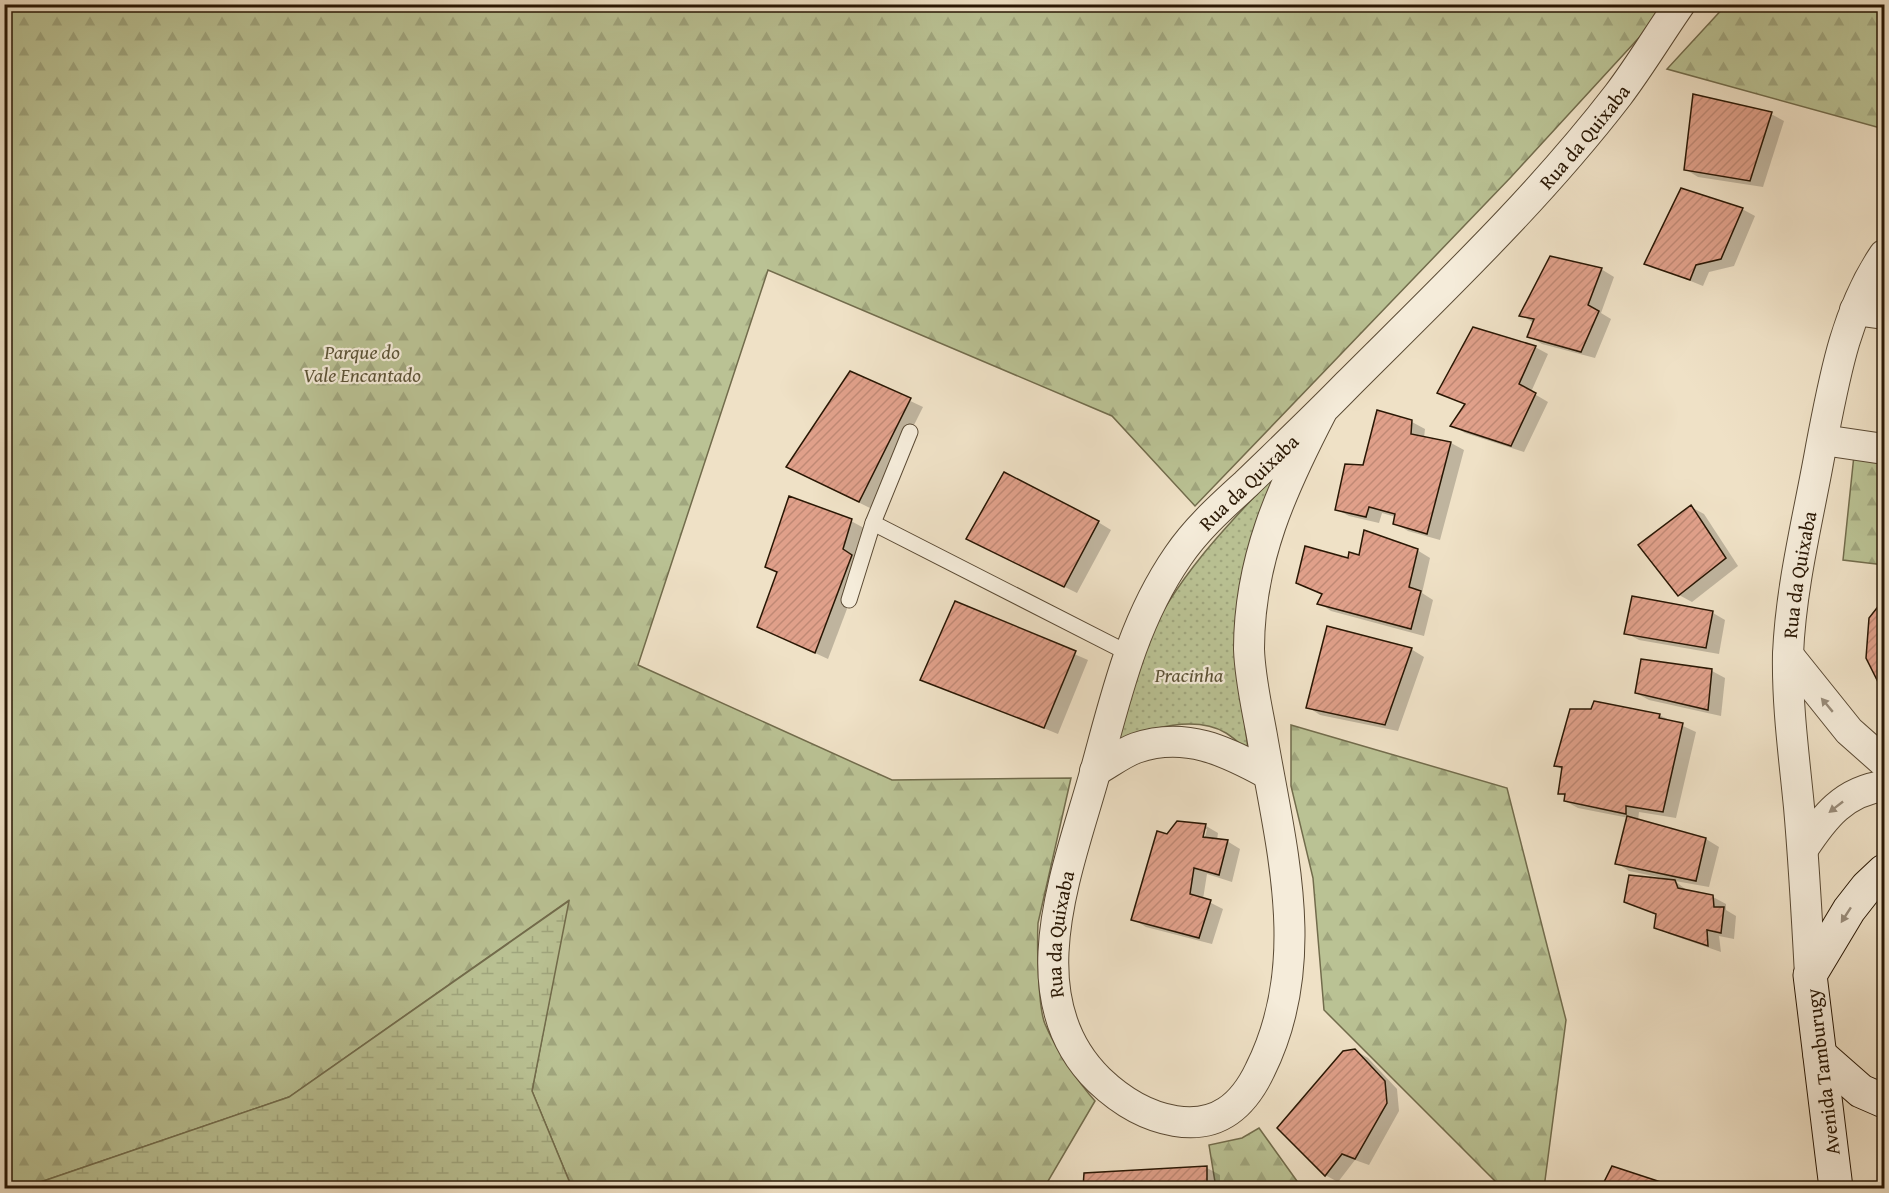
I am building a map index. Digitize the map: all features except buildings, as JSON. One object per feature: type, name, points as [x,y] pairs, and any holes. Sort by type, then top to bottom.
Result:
[{"type":"main road","name":"Avenida Tamburugy","points":[[1836,1188],[1810,975],[1849,910],[1867,887],[1884,871]]},
{"type":"main road","points":[[1820,1055],[1861,1091],[1884,1101]]},
{"type":"street","name":"Rua da Quixaba","points":[[1322,411],[1285,482],[1262,546],[1249,648],[1252,686],[1288,880],[1291,926],[1289,966],[1281,1012],[1265,1062],[1248,1094],[1224,1116],[1191,1124],[1158,1119],[1118,1098],[1088,1069],[1069,1041],[1054,993],[1052,951],[1059,908],[1109,713],[1128,653],[1153,596],[1180,553],[1208,519],[1322,411],[1454,279],[1534,193],[1617,95],[1680,4]]},
{"type":"street","name":"Rua da Quixaba","points":[[1810,975],[1803,849],[1791,745],[1788,655],[1791,615],[1832,387],[1855,310],[1870,276],[1884,255]]},
{"type":"street","points":[[1855,310],[1884,314]]},
{"type":"street","points":[[1823,440],[1884,449]]},
{"type":"street","name":"Rua da Quixaba","points":[[1788,655],[1849,731],[1884,762]]},
{"type":"street","points":[[1095,771],[1134,748],[1166,741],[1202,743],[1230,753],[1268,774]]},
{"type":"street","points":[[1803,849],[1822,819],[1835,806],[1852,796],[1884,786]]},
{"type":"lane","points":[[849,600],[873,523],[910,432]]},
{"type":"lane","points":[[873,523],[1128,653]]},
{"type":"green space","name":"Parque do Vale Encantado","points":[[5,5],[1669,5],[1511,177],[1195,506],[1112,416],[768,270],[638,665],[892,780],[1071,778],[1038,923],[1039,990],[1043,1016],[1049,1033],[1067,1064],[1095,1101],[1044,1188],[572,1188],[532,1091],[568,901],[289,1097],[23,1188],[5,1188]]},
{"type":"green space","points":[[1726,5],[1884,5],[1884,129],[1667,69]]},
{"type":"green space","points":[[1854,455],[1884,457],[1884,565],[1843,560]]},
{"type":"green space","name":"Pracinha","points":[[1276,474],[1252,539],[1243,572],[1238,607],[1238,661],[1248,750],[1226,733],[1213,727],[1184,724],[1139,733],[1113,743],[1145,646],[1171,598],[1203,554]]},
{"type":"green space","points":[[1291,725],[1507,788],[1566,1020],[1544,1188],[1502,1188],[1324,1010],[1313,878],[1291,786]]},
{"type":"green space","points":[[569,901],[532,1091],[572,1188],[180,1188],[168,1185],[123,1188],[23,1188],[289,1097]]},
{"type":"green space","points":[[1259,1128],[1302,1188],[1216,1188],[1209,1145],[1242,1138]]}]
